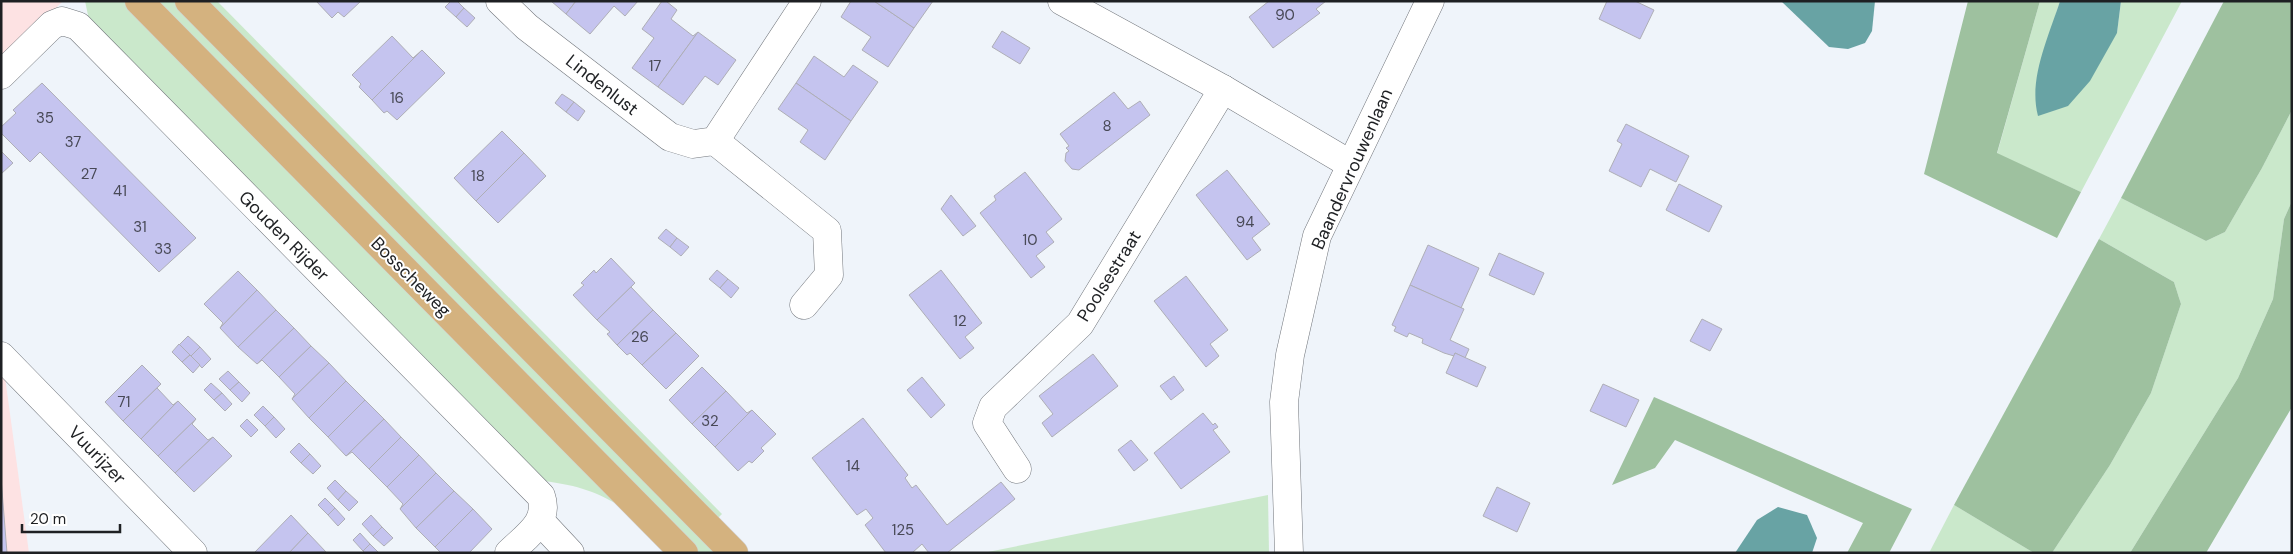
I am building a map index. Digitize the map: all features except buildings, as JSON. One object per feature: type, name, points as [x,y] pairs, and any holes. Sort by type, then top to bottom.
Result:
[{"type":"main road","name":"Bosscheweg","points":[[139,1],[684,553]]},
{"type":"main road","name":"Bosscheweg","points":[[189,1],[734,553]]},
{"type":"street","name":"Lindenlust","points":[[500,1],[528,27],[670,137],[693,144],[715,141]]},
{"type":"street","points":[[804,305],[829,275],[827,231],[715,141],[807,1]]},
{"type":"street","points":[[1062,1],[1223,89],[1350,164]]},
{"type":"street","name":"Baandervrouwenlaan","points":[[1289,553],[1284,402],[1290,355],[1317,236],[1430,1]]},
{"type":"street","name":"Gouden Rijder","points":[[1,75],[52,25],[62,21],[78,26],[541,496],[545,506],[541,522]]},
{"type":"street","name":"Poolsestraat","points":[[1017,469],[988,423],[993,407],[1080,324],[1223,89]]},
{"type":"street","name":"Vuurijzer","points":[[1,356],[193,553]]},
{"type":"street","points":[[510,553],[541,522],[570,553]]},
{"type":"shaded area","points":[[1,1],[63,1],[1,63]]},
{"type":"shaded area","points":[[1,373],[5,377],[29,553],[1,553]]},
{"type":"green space","points":[[85,1],[130,1],[625,509],[587,490],[545,481],[89,20]]},
{"type":"green space","points":[[152,1],[178,1],[721,553],[698,553]]},
{"type":"green space","points":[[200,1],[217,1],[722,514],[714,522]]},
{"type":"green space","points":[[1968,1],[2040,1],[1997,153],[2081,192],[2057,238],[1924,174]]},
{"type":"green space","points":[[2040,1],[2060,1],[2040,66],[2117,33],[2121,1],[2182,1],[2081,192],[1997,154]]},
{"type":"green space","points":[[2224,1],[2292,1],[2292,110],[2262,168],[2225,232],[2206,241],[2121,198]]},
{"type":"green space","points":[[2292,110],[2292,201],[2284,219],[2273,299],[2238,378],[2130,553],[2052,553],[2110,465],[2151,393],[2181,304],[2174,282],[2099,239],[2121,198],[2206,241],[2225,232],[2262,168]]},
{"type":"green space","points":[[2292,201],[2292,407],[2206,553],[2130,553],[2238,378],[2273,299],[2284,219]]},
{"type":"green space","points":[[2099,239],[2174,282],[2181,304],[2151,393],[2110,465],[2052,553],[2034,553],[1954,505]]},
{"type":"green space","points":[[1654,397],[1912,509],[1889,553],[1847,553],[1863,523],[1675,440],[1655,468],[1612,485]]},
{"type":"green space","points":[[1268,495],[1269,553],[983,553]]},
{"type":"green space","points":[[1954,505],[2034,553],[1929,553]]},
{"type":"water","points":[[1781,1],[1875,1],[1872,31],[1865,43],[1848,49],[1829,47]]},
{"type":"water","points":[[2060,1],[2121,1],[2117,33],[2090,81],[2068,106],[2038,116],[2036,87],[2038,73],[2041,58]]},
{"type":"water","points":[[1778,507],[1807,515],[1817,538],[1812,553],[1735,553],[1757,520]]}]
